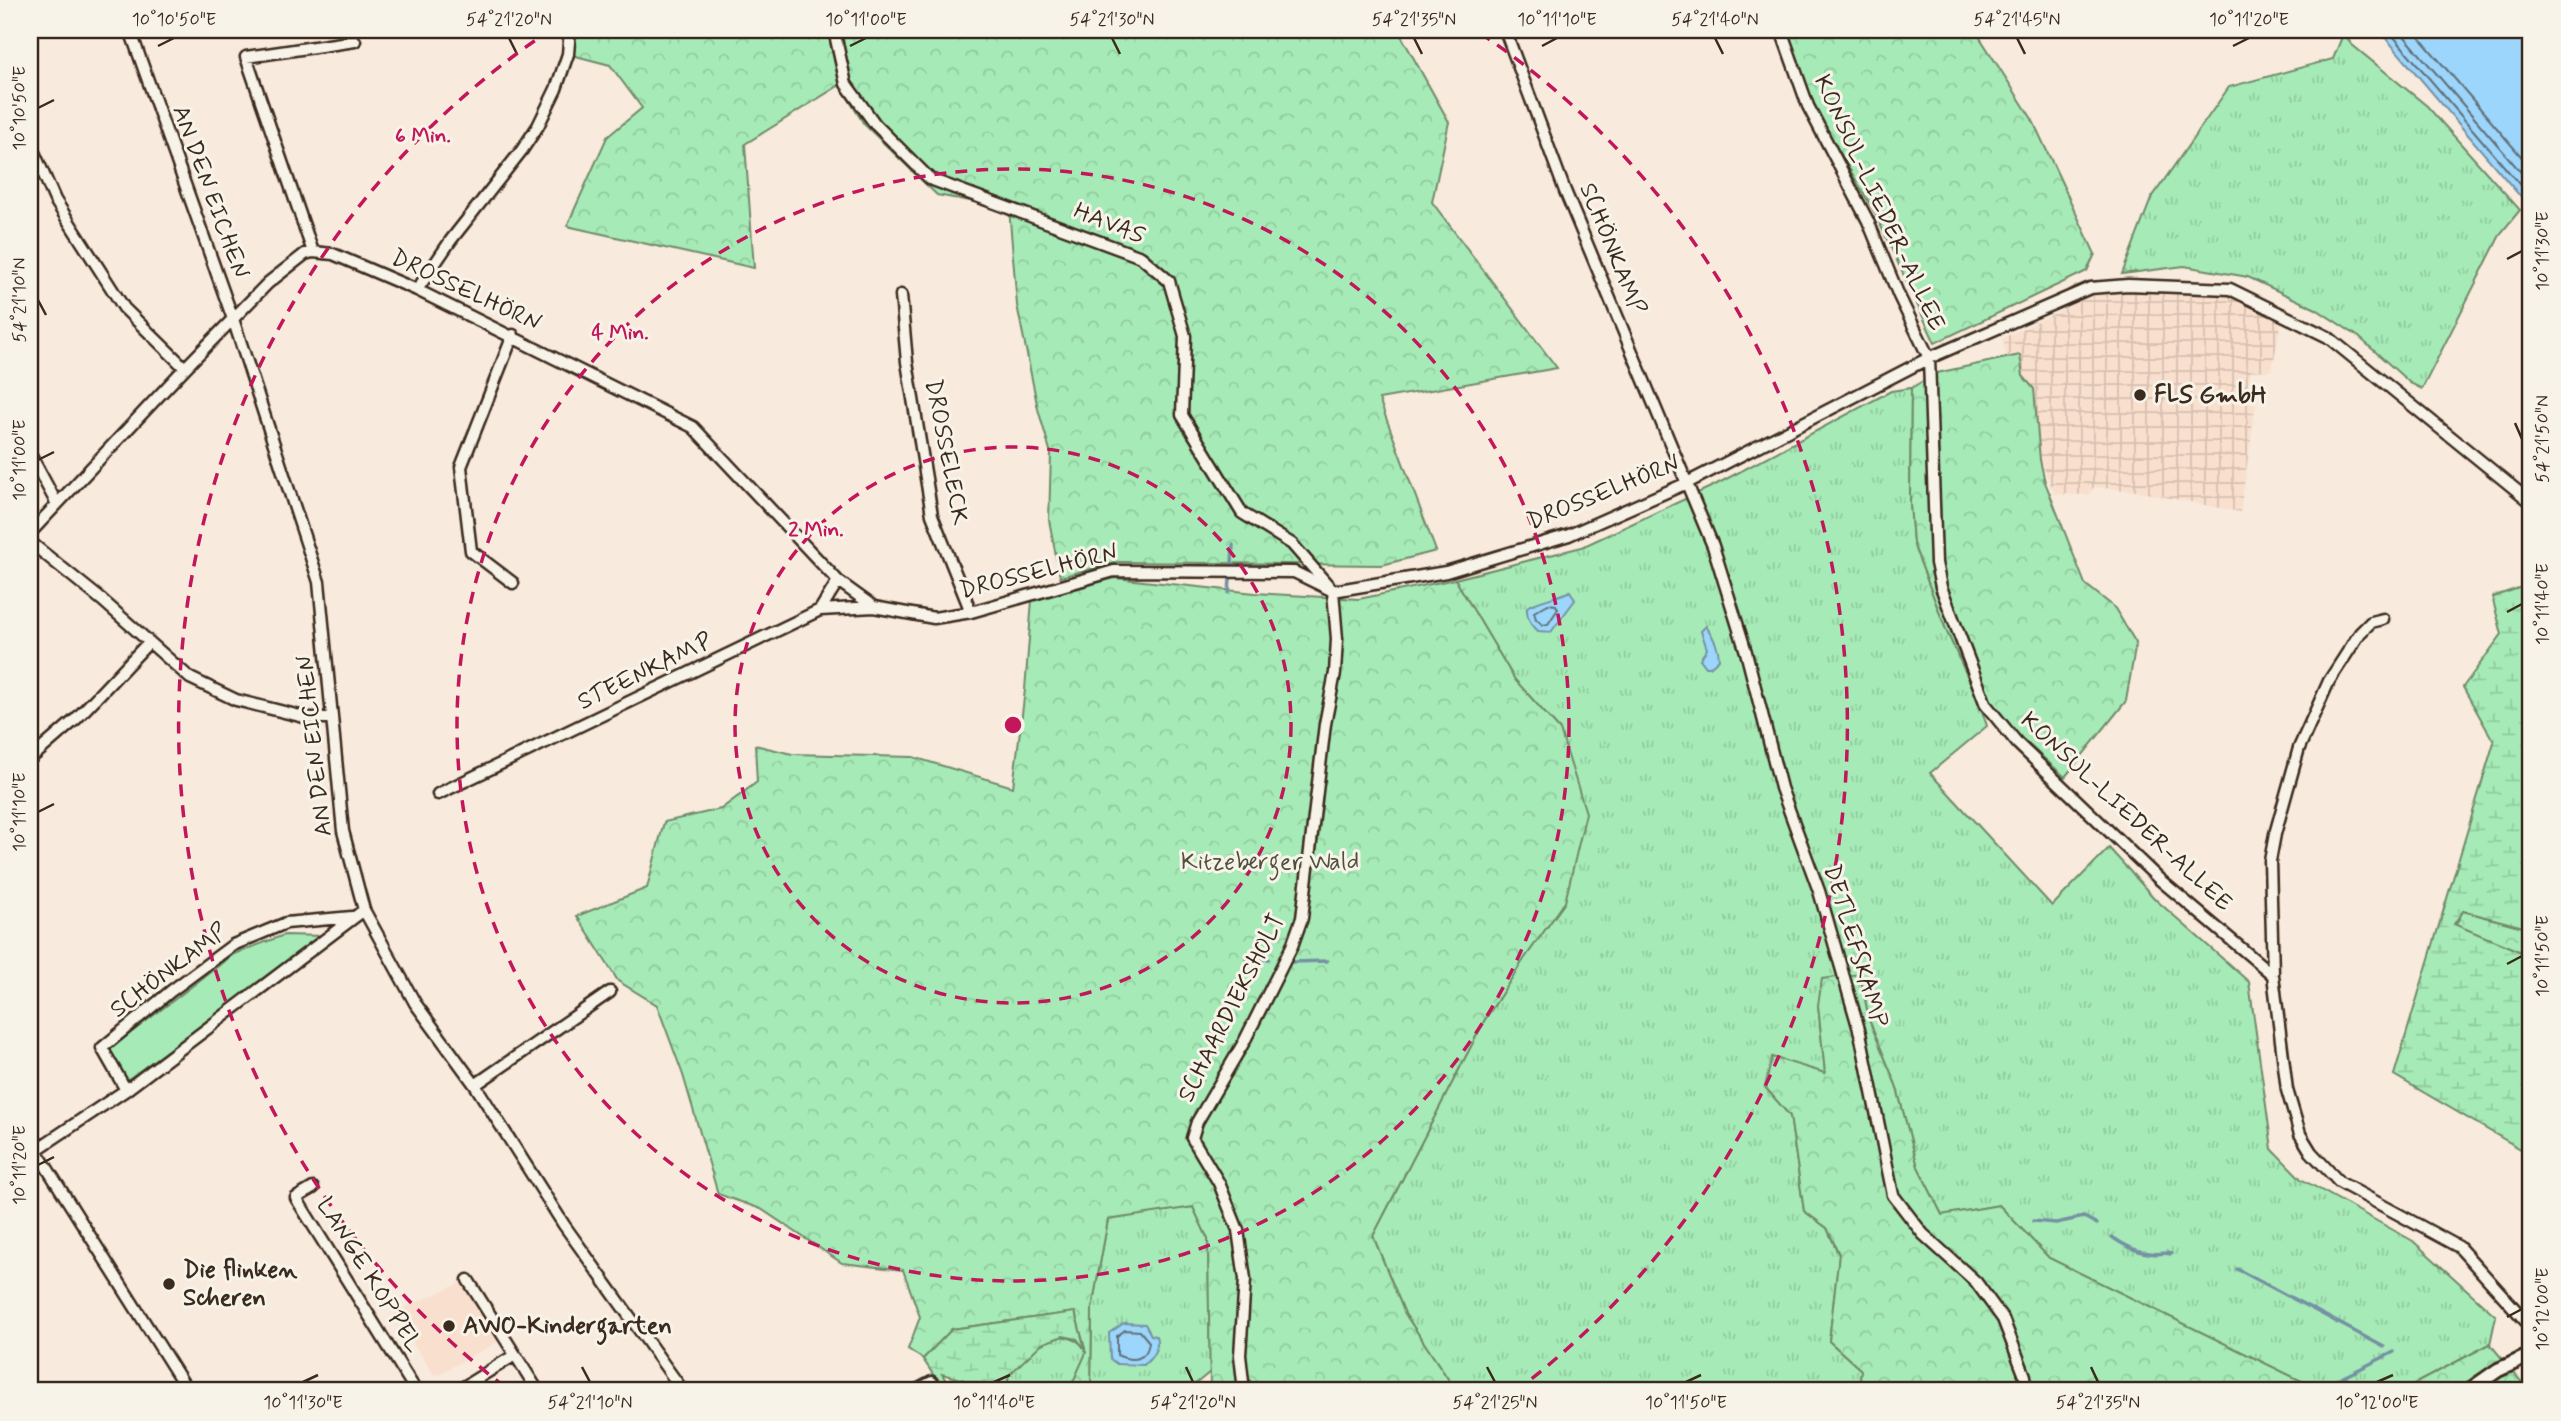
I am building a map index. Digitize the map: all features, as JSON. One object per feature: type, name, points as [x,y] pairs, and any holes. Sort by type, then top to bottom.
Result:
[{"type":"street","name":"AN DEN EICHEN","points":[[130,30],[233,320],[319,582],[343,831],[364,910],[415,1003],[475,1084],[564,1225],[683,1391]]},
{"type":"street","points":[[417,290],[451,240],[538,126],[556,89],[568,54],[570,30]]},
{"type":"street","name":"HAVAS","points":[[834,30],[846,85],[875,124],[930,179],[1141,257],[1169,281],[1185,336],[1182,415],[1242,513],[1292,544],[1333,591]]},
{"type":"street","name":"SCHÖNKAMP","points":[[1505,30],[1565,191],[1687,483]]},
{"type":"street","name":"KONSUL-LIEDER-ALLEE","points":[[1781,30],[1808,106],[1868,220],[1928,358],[1936,563],[1941,587],[1986,705],[2018,744],[2159,879],[2273,975]]},
{"type":"street","points":[[30,533],[268,284],[310,253],[246,57],[355,41]]},
{"type":"street","points":[[30,143],[55,200],[124,308],[185,368]]},
{"type":"street","name":"DROSSELHÖRN","points":[[310,253],[333,254],[417,290],[693,426],[838,581],[874,607],[934,618],[971,612],[1114,571],[1294,572],[1333,591],[1446,572],[1569,535],[1687,483],[1928,358],[2090,288],[2172,285],[2230,289],[2328,337],[2531,502]]},
{"type":"street","name":"DROSSELECK","points":[[901,295],[907,362],[932,515],[971,612]]},
{"type":"street","points":[[513,335],[461,467],[471,551],[513,583]]},
{"type":"street","points":[[30,454],[57,505]]},
{"type":"street","name":"DETLEFSKAMP","points":[[1687,483],[1713,546],[1746,652],[1781,788],[1819,891],[1860,1033],[1893,1195],[1923,1234],[1976,1282],[2003,1319],[2025,1377],[2026,1391]]},
{"type":"street","points":[[30,542],[102,600],[190,678],[236,700],[308,718],[332,718]]},
{"type":"street","points":[[820,611],[838,581]]},
{"type":"street","name":"SCHAARDIEKSHOLT","points":[[1244,1391],[1240,1355],[1245,1279],[1238,1230],[1219,1183],[1192,1138],[1197,1122],[1244,1042],[1292,946],[1302,918],[1325,724],[1335,673],[1333,591]]},
{"type":"street","name":"STEENKAMP","points":[[438,794],[820,611],[874,607]]},
{"type":"street","points":[[2383,619],[2371,622],[2354,642],[2329,681],[2299,748],[2281,808],[2270,861],[2273,975],[2287,1090],[2300,1134],[2311,1152],[2339,1182],[2459,1247],[2531,1327]]},
{"type":"street","points":[[30,759],[76,719],[149,642]]},
{"type":"street","name":"SCHÖNKAMP","points":[[33,1146],[126,1090],[364,910]]},
{"type":"street","name":"SCHÖNKAMP","points":[[126,1090],[102,1048],[172,991],[233,945],[286,923],[352,917]]},
{"type":"street","points":[[475,1084],[610,992]]},
{"type":"street","points":[[33,1146],[188,1391]]},
{"type":"street","name":"LANGE KOPPEL","points":[[313,1188],[296,1198],[416,1391]]},
{"type":"street","points":[[468,1280],[538,1391]]},
{"type":"street","points":[[457,1391],[515,1355]]},
{"type":"street","points":[[2468,1391],[2498,1370],[2531,1355]]},
{"type":"street","points":[[915,1391],[932,1382]]},
{"type":"shaded area","name":"FLS GmbH","points":[[2169,288],[2227,291],[2282,317],[2272,370],[2251,371],[2244,400],[2256,404],[2240,512],[2135,491],[2094,487],[2089,495],[2055,494],[2040,460],[2034,389],[2023,376],[2020,355],[2006,357],[2003,338],[2095,294]]},
{"type":"shaded area","name":"AWO-Kindergarten","points":[[468,1280],[504,1338],[435,1376],[393,1313]]},
{"type":"green space","points":[[552,30],[1398,30],[1449,122],[1432,202],[1557,368],[1379,399],[1436,551],[1382,565],[1118,562],[1060,577],[1049,520],[1051,454],[1038,409],[1017,305],[1009,208],[937,195],[864,124],[840,85],[745,144],[754,268],[567,226],[607,137],[642,108],[610,65],[568,54],[568,36]]},
{"type":"green space","points":[[1786,30],[1975,30],[2032,119],[2095,254],[2087,271],[1935,343],[1875,213],[1811,103]]},
{"type":"green space","points":[[2334,30],[2342,30],[2351,44],[2427,106],[2520,210],[2501,233],[2422,389],[2410,383],[2359,337],[2316,309],[2248,277],[2184,266],[2122,274],[2151,199],[2229,87],[2333,59],[2342,37]]},
{"type":"green space","points":[[2020,355],[2023,376],[2034,389],[2040,460],[2045,482],[2085,584],[2114,607],[2136,643],[2126,701],[2065,777],[1978,699],[1947,632],[1913,543],[1910,503],[1911,388],[1937,373]]},
{"type":"green space","points":[[1911,388],[1910,503],[1913,543],[1987,726],[1930,773],[2052,906],[2109,848],[2155,899],[2249,982],[2272,1149],[2301,1179],[2413,1241],[2496,1316],[2490,1344],[2401,1391],[2322,1391],[2049,1258],[1999,1205],[1942,1215],[1918,1167],[1896,1085],[1869,1020],[1860,974],[1818,1005],[1825,1073],[1765,1087],[1790,1116],[1804,1211],[1827,1228],[1839,1255],[1829,1341],[1861,1370],[1859,1391],[1456,1391],[1405,1314],[1373,1236],[1484,1021],[1565,902],[1560,730],[1515,680],[1455,579],[1582,547],[1715,485],[1891,391]]},
{"type":"green space","name":"Kitzeberger Wald","points":[[1115,578],[1255,593],[1359,599],[1455,579],[1515,680],[1560,730],[1586,813],[1565,902],[1484,1021],[1373,1236],[1405,1314],[1456,1391],[1210,1391],[1208,1239],[1193,1207],[1108,1220],[1092,1308],[1091,1391],[1075,1391],[1073,1382],[1086,1353],[1075,1312],[952,1329],[923,1359],[908,1349],[920,1317],[903,1270],[842,1263],[761,1209],[718,1194],[683,1075],[657,1005],[618,981],[577,916],[647,888],[664,822],[721,809],[757,782],[755,745],[792,754],[913,757],[1013,787],[1025,690],[1032,600]]},
{"type":"green space","points":[[2531,584],[2531,929],[2463,911],[2454,924],[2531,956],[2531,1155],[2394,1075],[2494,742],[2463,687],[2502,634],[2492,597]]},
{"type":"green space","points":[[2463,911],[2531,929],[2531,957],[2455,926]]},
{"type":"green space","points":[[284,935],[323,936],[127,1080],[107,1051],[234,954]]},
{"type":"green space","points":[[1860,974],[1869,1020],[1896,1085],[1918,1167],[1942,1215],[1999,1205],[2049,1258],[2322,1391],[1859,1391],[1861,1370],[1829,1341],[1839,1254],[1827,1228],[1804,1211],[1790,1116],[1765,1087],[1772,1057],[1825,1073],[1818,1005],[1822,979]]},
{"type":"green space","points":[[1193,1207],[1208,1239],[1210,1372],[1182,1391],[1091,1391],[1092,1308],[1108,1219]]},
{"type":"green space","points":[[1075,1312],[1085,1349],[1077,1339],[1063,1336],[1041,1344],[1009,1375],[1006,1391],[996,1391],[995,1388],[942,1374],[952,1391],[944,1391],[923,1359],[952,1329]]},
{"type":"green space","points":[[1062,1336],[1080,1343],[1086,1354],[1073,1382],[1075,1391],[1006,1391],[1008,1375],[1041,1344]]},
{"type":"green space","points":[[2490,1344],[2529,1391],[2401,1391]]},
{"type":"water","points":[[2379,30],[2531,30],[2531,209]]},
{"type":"water","points":[[1570,591],[1575,600],[1551,632],[1538,631],[1527,614],[1527,607]]},
{"type":"water","points":[[1706,626],[1719,655],[1719,659],[1710,667],[1706,667],[1700,659],[1707,649],[1701,631]]},
{"type":"water","points":[[1124,1323],[1145,1324],[1151,1335],[1156,1336],[1155,1352],[1144,1365],[1117,1364],[1110,1359],[1109,1333]]},
{"type":"waterway","points":[[1232,564],[1233,545]]},
{"type":"waterway","points":[[1229,593],[1230,578]]},
{"type":"waterway","points":[[2531,660],[2526,664],[2531,680]]},
{"type":"waterway","points":[[1246,959],[1269,959]]},
{"type":"waterway","points":[[1292,962],[1327,961]]},
{"type":"waterway","points":[[2033,1221],[2056,1223],[2084,1217],[2097,1224]]},
{"type":"waterway","points":[[2112,1237],[2140,1251],[2171,1254]]},
{"type":"waterway","points":[[2237,1269],[2384,1347]]},
{"type":"waterway","points":[[2315,1391],[2394,1352]]},
{"type":"place","name":"FLS GmbH","points":[[2140,395]]},
{"type":"place","name":"Die flinken Scheren","points":[[169,1284]]},
{"type":"place","name":"AWO-Kindergarten","points":[[449,1326]]}]
